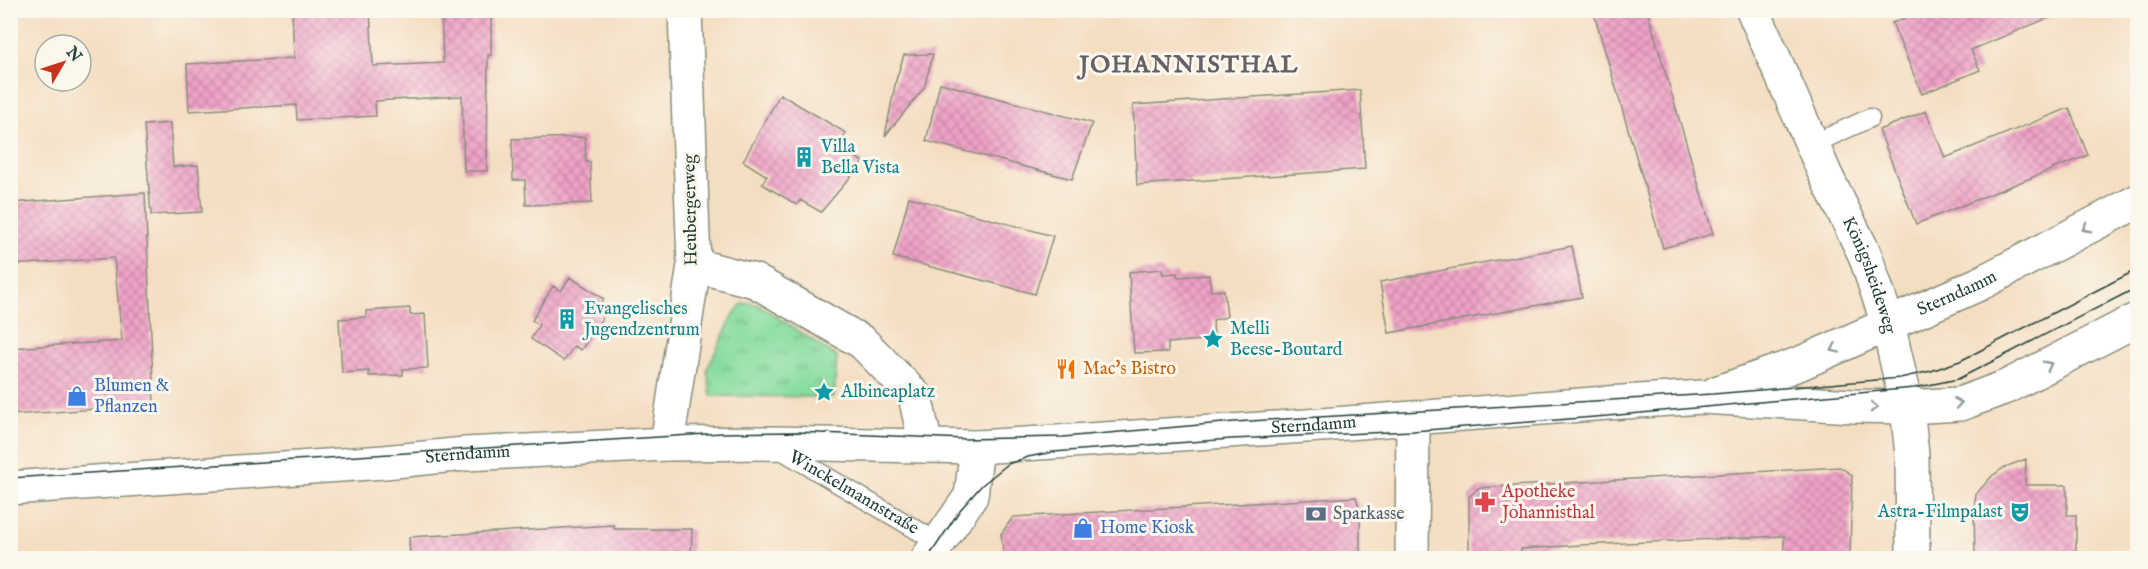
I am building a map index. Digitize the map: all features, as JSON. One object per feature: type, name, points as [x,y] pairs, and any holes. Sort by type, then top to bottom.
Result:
[{"type":"street","name":"Heubergerweg","points":[[667,444],[694,265],[685,10]]},
{"type":"street","name":"Königsheideweg","points":[[1753,10],[1865,255],[1888,324],[1907,407],[1914,473],[1913,558]]},
{"type":"street","name":"Sterndamm","points":[[1703,397],[1801,363],[1979,284],[2138,201]]},
{"type":"street","points":[[694,265],[755,281],[862,342],[915,396],[927,446]]},
{"type":"street","name":"Sterndamm","points":[[10,488],[372,463],[465,454],[667,444],[769,443],[977,447],[1413,419],[1703,397],[1853,406],[1907,407],[1960,404],[2006,387],[2138,319]]},
{"type":"street","points":[[1412,558],[1413,419]]},
{"type":"street","name":"Winckelmannstraße","points":[[933,551],[972,496],[977,447]]},
{"type":"lane","points":[[1813,144],[1870,118]]},
{"type":"lane","name":"Winckelmannstraße","points":[[769,443],[933,551]]},
{"type":"green space","points":[[751,303],[761,306],[837,357],[834,397],[711,396],[707,369],[734,314],[742,304]]},
{"type":"building","points":[[370,10],[373,66],[443,63],[441,10],[491,10],[491,55],[488,55],[487,171],[464,171],[462,96],[375,101],[376,116],[297,120],[296,105],[189,111],[187,64],[294,58],[292,11]]},
{"type":"building","points":[[1593,10],[1647,10],[1713,234],[1663,248]]},
{"type":"building","points":[[1923,10],[2065,11],[1971,50],[1980,70],[1922,94],[1892,23]]},
{"type":"building","points":[[933,54],[924,88],[885,136],[896,80],[904,55]]},
{"type":"building","points":[[940,83],[1092,123],[1072,179],[926,141]]},
{"type":"building","points":[[1360,90],[1365,169],[1137,185],[1133,105]]},
{"type":"building","name":"Villa Bella Vista","points":[[780,94],[846,133],[839,147],[863,162],[821,212],[800,200],[797,205],[762,184],[767,176],[743,161]]},
{"type":"building","points":[[2069,108],[2088,155],[1916,224],[1879,130],[1926,111],[1945,158]]},
{"type":"building","points":[[170,123],[173,167],[198,165],[202,212],[151,215],[144,125]]},
{"type":"building","points":[[585,137],[586,162],[590,162],[592,203],[526,205],[525,180],[513,180],[512,139]]},
{"type":"building","points":[[145,193],[154,405],[10,415],[10,348],[122,341],[114,258],[10,265],[10,203]]},
{"type":"building","points":[[909,197],[1053,236],[1035,294],[893,257]]},
{"type":"building","points":[[1572,246],[1582,297],[1389,333],[1380,282]]},
{"type":"building","points":[[1162,269],[1163,274],[1177,273],[1178,277],[1209,275],[1211,291],[1224,290],[1227,317],[1213,320],[1214,339],[1168,343],[1168,352],[1134,353],[1129,272]]},
{"type":"building","name":"Evangelisches Jugendzentrum","points":[[570,277],[604,299],[596,313],[603,317],[581,350],[574,346],[564,361],[531,339],[539,325],[532,320],[553,286],[561,291]]},
{"type":"building","points":[[410,308],[410,315],[425,314],[428,368],[403,369],[403,375],[369,376],[369,371],[342,373],[339,319],[366,317],[366,311]]},
{"type":"building","name":"Astra-Filmpalast","points":[[2026,459],[2025,485],[2067,485],[2067,515],[2076,515],[2076,558],[1975,558],[1976,494],[1992,476],[2005,467]]},
{"type":"building","points":[[1840,467],[1852,475],[1850,558],[1784,558],[1784,536],[1521,549],[1521,558],[1469,558],[1469,497],[1478,488]]},
{"type":"building","points":[[1356,497],[1360,511],[1360,558],[1004,558],[1001,534],[1013,517]]},
{"type":"building","points":[[614,525],[614,529],[692,529],[691,558],[410,558],[409,537]]},
{"type":"tram line","points":[[10,478],[722,433],[796,432],[966,439],[1063,437],[1234,422],[1713,394],[1900,378],[1960,361],[2138,269]]},
{"type":"tram line","points":[[928,558],[960,510],[982,485],[1008,464],[1028,457],[1053,452],[1231,439],[1413,431],[1608,416],[1914,388],[1958,379],[2138,287]]},
{"type":"place","name":"Villa Bella Vista","points":[[804,157]]},
{"type":"place","name":"Evangelisches Jugendzentrum","points":[[567,319]]},
{"type":"place","name":"Melli Beese-Boutard","points":[[1213,339]]},
{"type":"place","name":"Mac's Bistro","points":[[1066,369]]},
{"type":"place","name":"Albineaplatz","points":[[824,392]]},
{"type":"place","name":"Blumen & Pflanzen","points":[[77,396]]},
{"type":"place","name":"Apotheke Johannisthal","points":[[1485,502]]},
{"type":"place","name":"Astra-Filmpalast","points":[[2020,512]]},
{"type":"place","name":"Sparkasse","points":[[1316,514]]},
{"type":"place","name":"Home Kiosk","points":[[1083,528]]},
{"type":"district","name":"JOHANNISTHAL","points":[[1189,65]]}]
